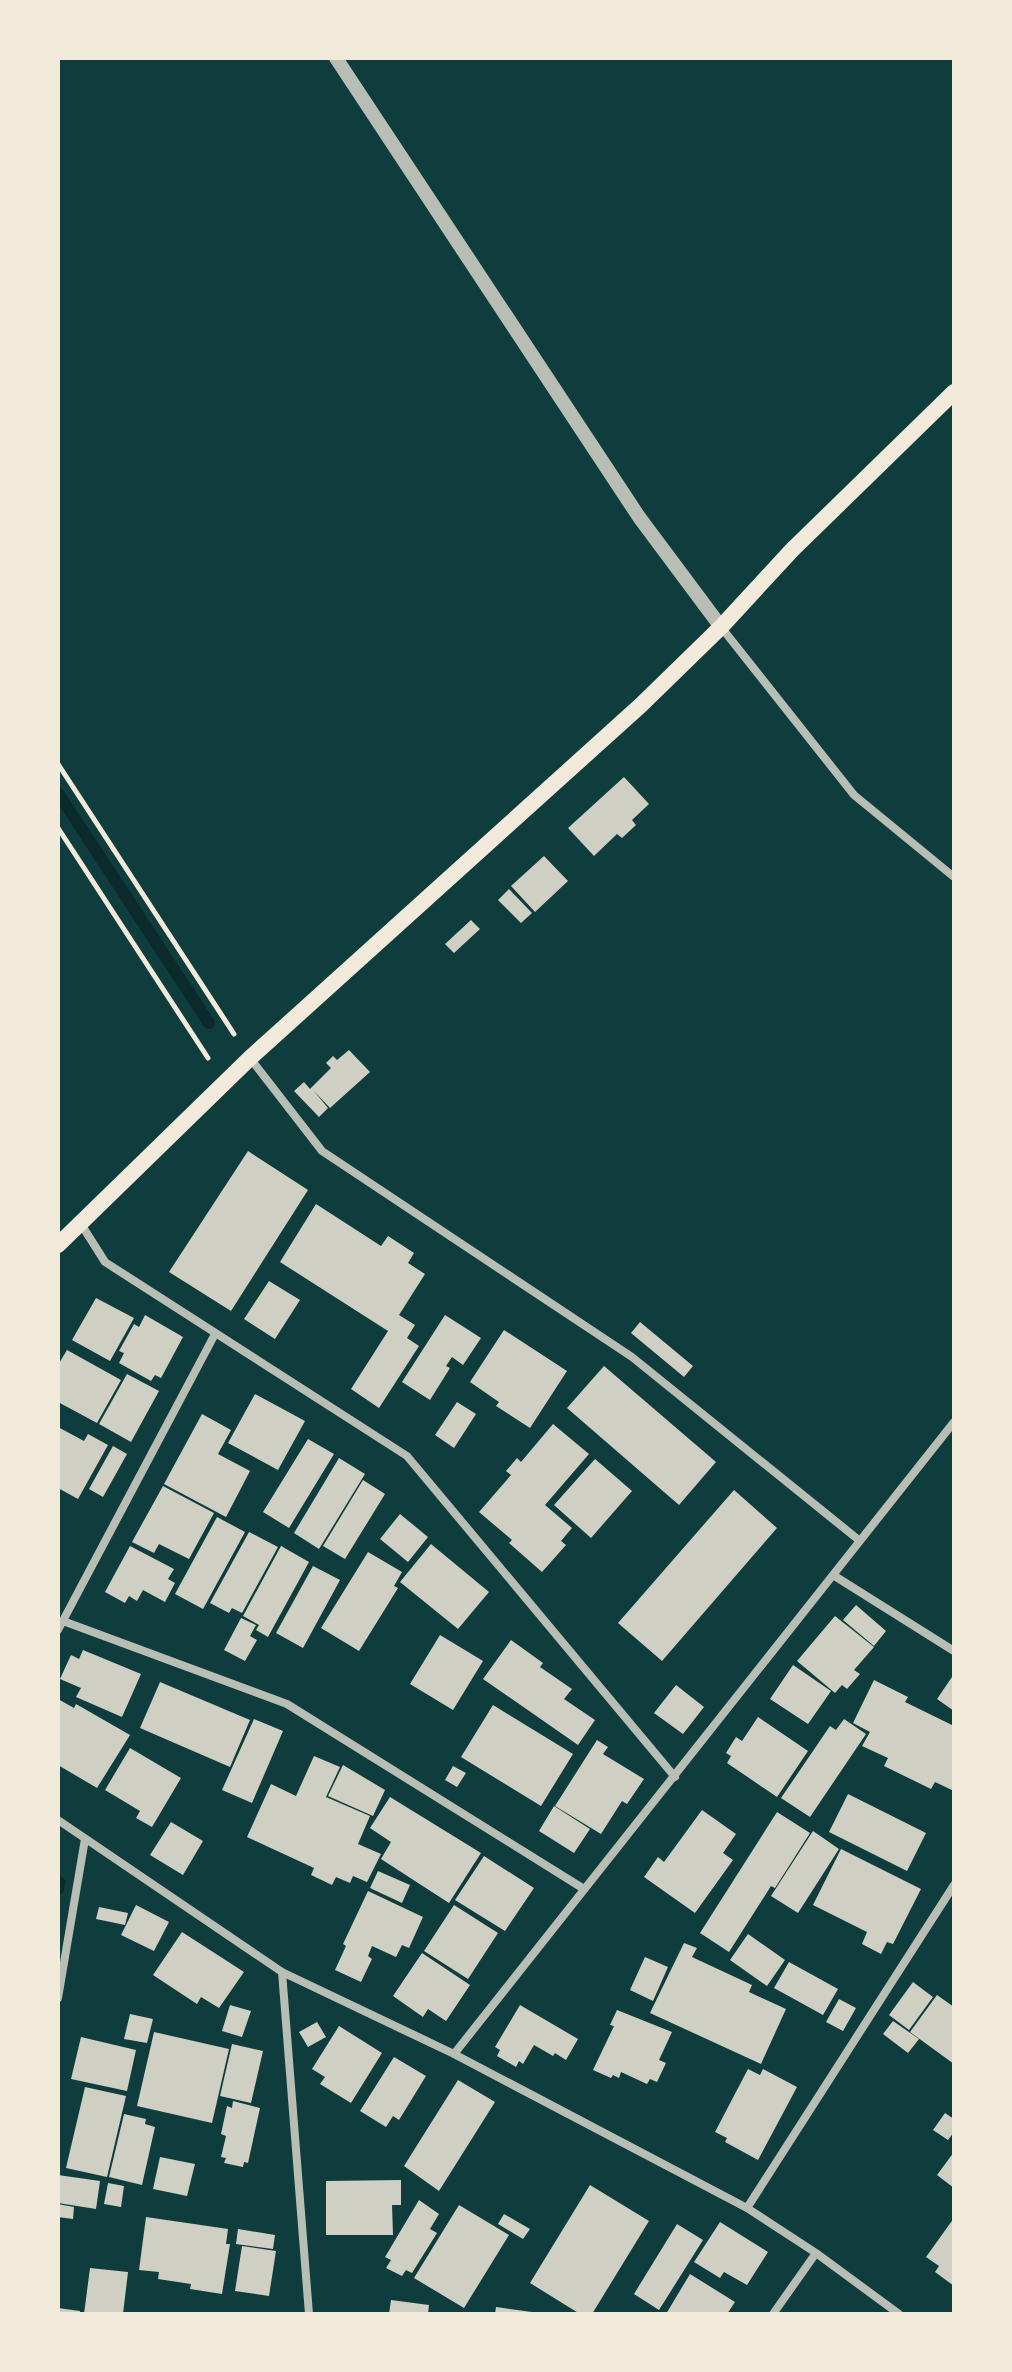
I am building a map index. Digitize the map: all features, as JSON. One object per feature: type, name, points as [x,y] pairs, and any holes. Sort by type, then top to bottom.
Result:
[{"type":"main road","points":[[58,1245],[250,1058],[641,705],[721,627],[792,550],[954,392]]},
{"type":"street","points":[[336,58],[639,517],[721,627],[854,795],[954,877]]},
{"type":"street","points":[[250,1058],[322,1151],[632,1357],[860,1541]]},
{"type":"street","points":[[81,1224],[105,1262],[407,1456],[675,1777]]},
{"type":"street","points":[[215,1334],[60,1625],[287,1704],[584,1889]]},
{"type":"street","points":[[454,2054],[954,1422]]},
{"type":"street","points":[[833,1575],[954,1651]]},
{"type":"street","points":[[58,1820],[282,1972],[454,2054],[747,2208],[816,2253],[899,2314]]},
{"type":"street","points":[[58,1998],[85,1839]]},
{"type":"street","points":[[747,2208],[954,1885]]},
{"type":"street","points":[[282,1972],[309,2314]]},
{"type":"street","points":[[773,2314],[816,2253]]},
{"type":"path","points":[[58,764],[250,1058]]},
{"type":"path","points":[[58,828],[224,1083]]},
{"type":"building","points":[[624,777],[649,804],[632,820],[636,825],[622,838],[617,834],[594,856],[568,828]]},
{"type":"building","points":[[544,856],[568,881],[535,912],[511,886]]},
{"type":"building","points":[[509,889],[532,913],[521,923],[498,900]]},
{"type":"building","points":[[471,920],[480,929],[454,953],[445,944]]},
{"type":"building","points":[[349,1050],[370,1072],[330,1108],[313,1090],[328,1108],[319,1117],[294,1091],[304,1082],[310,1089],[331,1068],[326,1063],[333,1056],[337,1060]]},
{"type":"building","points":[[248,1151],[308,1190],[231,1311],[169,1272]]},
{"type":"building","points":[[316,1204],[381,1246],[388,1236],[414,1253],[408,1263],[425,1274],[399,1315],[415,1325],[407,1338],[419,1346],[379,1408],[351,1389],[388,1331],[280,1262]]},
{"type":"building","points":[[269,1281],[300,1300],[275,1339],[244,1319]]},
{"type":"building","points":[[96,1298],[134,1318],[110,1361],[72,1340]]},
{"type":"building","points":[[145,1315],[183,1337],[161,1378],[155,1375],[151,1381],[119,1363],[124,1353],[119,1351],[134,1324],[139,1327]]},
{"type":"building","points":[[445,1315],[481,1338],[463,1365],[452,1357],[446,1366],[450,1368],[430,1400],[402,1382]]},
{"type":"building","points":[[640,1322],[693,1366],[684,1377],[631,1333]]},
{"type":"building","points":[[504,1330],[567,1371],[530,1428],[496,1406],[499,1402],[470,1382]]},
{"type":"building","points":[[67,1350],[121,1380],[97,1423],[58,1402],[58,1365]]},
{"type":"building","points":[[604,1366],[716,1462],[679,1505],[567,1408]]},
{"type":"building","points":[[127,1374],[159,1391],[131,1442],[99,1424]]},
{"type":"building","points":[[255,1394],[305,1421],[278,1470],[228,1443]]},
{"type":"building","points":[[457,1402],[476,1414],[454,1448],[435,1435]]},
{"type":"building","points":[[202,1414],[231,1430],[218,1454],[250,1471],[226,1517],[164,1484]]},
{"type":"building","points":[[553,1424],[589,1454],[545,1505],[572,1528],[561,1541],[566,1545],[542,1572],[509,1543],[512,1540],[479,1512],[511,1475],[506,1471],[517,1458],[521,1462]]},
{"type":"building","points":[[58,1427],[84,1441],[88,1434],[108,1445],[78,1499],[58,1488]]},
{"type":"building","points":[[308,1439],[334,1454],[289,1528],[263,1512]]},
{"type":"building","points":[[113,1446],[127,1454],[103,1497],[89,1489]]},
{"type":"building","points":[[339,1458],[365,1474],[319,1549],[294,1533]]},
{"type":"building","points":[[595,1459],[632,1491],[591,1538],[554,1505]]},
{"type":"building","points":[[363,1480],[385,1494],[345,1559],[323,1546]]},
{"type":"building","points":[[163,1486],[214,1513],[189,1559],[159,1544],[154,1553],[132,1542]]},
{"type":"building","points":[[734,1490],[777,1528],[662,1661],[618,1623]]},
{"type":"building","points":[[400,1514],[428,1537],[408,1562],[380,1539]]},
{"type":"building","points":[[217,1517],[245,1532],[203,1609],[175,1594]]},
{"type":"building","points":[[249,1532],[278,1547],[242,1613],[232,1608],[229,1613],[210,1603]]},
{"type":"building","points":[[431,1544],[489,1592],[458,1629],[400,1582]]},
{"type":"building","points":[[130,1546],[174,1569],[168,1579],[175,1583],[165,1602],[143,1590],[137,1601],[129,1596],[125,1603],[105,1592]]},
{"type":"building","points":[[281,1546],[309,1562],[268,1637],[256,1630],[259,1625],[243,1616]]},
{"type":"building","points":[[368,1552],[402,1572],[394,1586],[398,1588],[359,1651],[321,1628]]},
{"type":"building","points":[[313,1566],[340,1580],[303,1648],[276,1633]]},
{"type":"building","points":[[856,1605],[886,1631],[874,1646],[843,1620]]},
{"type":"building","points":[[835,1616],[874,1647],[854,1670],[860,1674],[847,1689],[842,1685],[835,1693],[797,1661]]},
{"type":"building","points":[[241,1618],[256,1625],[250,1636],[257,1640],[245,1661],[224,1650]]},
{"type":"building","points":[[440,1635],[483,1661],[453,1710],[410,1684]]},
{"type":"building","points":[[511,1640],[543,1663],[540,1667],[572,1689],[564,1699],[595,1720],[578,1745],[483,1679]]},
{"type":"building","points":[[83,1650],[141,1674],[122,1717],[76,1697],[81,1688],[60,1679],[71,1655],[79,1659]]},
{"type":"building","points":[[793,1665],[831,1691],[808,1724],[770,1699]]},
{"type":"building","points":[[954,1674],[954,1711],[937,1699]]},
{"type":"building","points":[[874,1680],[908,1697],[905,1702],[954,1726],[954,1791],[935,1782],[931,1789],[884,1766],[888,1758],[862,1746],[870,1732],[853,1723]]},
{"type":"building","points":[[160,1682],[250,1720],[230,1767],[140,1728]]},
{"type":"building","points":[[676,1685],[704,1707],[683,1734],[654,1713]]},
{"type":"building","points":[[58,1699],[74,1708],[76,1704],[130,1735],[97,1788],[58,1765]]},
{"type":"building","points":[[493,1705],[573,1754],[541,1806],[461,1757]]},
{"type":"building","points":[[758,1717],[808,1751],[777,1797],[727,1763],[731,1756],[726,1753],[736,1737],[742,1741]]},
{"type":"building","points":[[254,1719],[283,1731],[252,1803],[222,1790]]},
{"type":"building","points":[[844,1719],[866,1734],[810,1817],[781,1798],[830,1726],[836,1730]]},
{"type":"building","points":[[597,1740],[608,1747],[603,1754],[644,1779],[627,1804],[622,1801],[601,1834],[555,1806]]},
{"type":"building","points":[[130,1748],[181,1778],[152,1827],[136,1818],[140,1811],[105,1790]]},
{"type":"building","points":[[314,1756],[340,1767],[326,1797],[370,1816],[358,1844],[381,1854],[367,1882],[353,1876],[350,1883],[336,1877],[332,1885],[311,1875],[314,1868],[247,1837],[271,1784],[296,1796]]},
{"type":"building","points":[[343,1765],[385,1790],[373,1816],[328,1796]]},
{"type":"building","points":[[453,1766],[466,1773],[457,1787],[445,1780]]},
{"type":"building","points":[[848,1794],[926,1833],[907,1871],[829,1832]]},
{"type":"building","points":[[390,1797],[481,1853],[449,1903],[381,1859],[391,1842],[370,1828]]},
{"type":"building","points":[[554,1806],[590,1829],[574,1853],[539,1831]]},
{"type":"building","points":[[702,1810],[736,1834],[723,1853],[733,1860],[695,1913],[644,1877],[658,1857],[664,1862]]},
{"type":"building","points":[[777,1812],[810,1833],[775,1888],[771,1886],[729,1952],[700,1933]]},
{"type":"building","points":[[171,1822],[203,1841],[183,1875],[150,1855]]},
{"type":"building","points":[[813,1831],[839,1849],[798,1913],[771,1896]]},
{"type":"building","points":[[841,1849],[921,1889],[893,1944],[887,1942],[881,1954],[862,1944],[867,1932],[813,1905]]},
{"type":"building","points":[[484,1856],[534,1888],[505,1931],[455,1900]]},
{"type":"building","points":[[378,1871],[410,1885],[402,1903],[370,1888]]},
{"type":"building","points":[[368,1891],[423,1917],[409,1948],[402,1945],[396,1957],[372,1946],[368,1956],[372,1959],[361,1982],[335,1970],[346,1946],[343,1944]]},
{"type":"building","points":[[136,1905],[169,1922],[154,1951],[121,1935]]},
{"type":"building","points":[[454,1905],[498,1933],[468,1979],[424,1951]]},
{"type":"building","points":[[99,1907],[128,1913],[125,1925],[96,1919]]},
{"type":"building","points":[[182,1932],[244,1972],[219,2008],[201,1997],[197,2004],[153,1975]]},
{"type":"building","points":[[748,1934],[785,1960],[767,1986],[730,1960]]},
{"type":"building","points":[[684,1943],[697,1948],[692,1957],[752,1985],[749,1992],[786,2009],[761,2064],[650,2013]]},
{"type":"building","points":[[422,1953],[470,1985],[446,2021],[428,2009],[423,2017],[393,1996]]},
{"type":"building","points":[[645,1957],[668,1967],[653,2001],[630,1990]]},
{"type":"building","points":[[789,1962],[838,1989],[823,2015],[774,1988]]},
{"type":"building","points":[[913,1982],[933,1997],[909,2030],[889,2015]]},
{"type":"building","points":[[937,1995],[954,2007],[954,2064],[910,2032]]},
{"type":"building","points":[[839,1999],[856,2008],[843,2031],[826,2022]]},
{"type":"building","points":[[230,2005],[251,2011],[242,2037],[222,2031]]},
{"type":"building","points":[[520,2005],[578,2039],[566,2060],[534,2045],[523,2064],[519,2061],[516,2067],[497,2056],[500,2050],[495,2047]]},
{"type":"building","points":[[617,2010],[672,2032],[659,2060],[666,2063],[657,2082],[650,2079],[647,2084],[621,2072],[619,2078],[613,2075],[611,2078],[593,2070],[614,2026],[610,2025]]},
{"type":"building","points":[[130,2014],[153,2019],[147,2043],[124,2039]]},
{"type":"building","points":[[893,2021],[919,2039],[908,2053],[883,2034]]},
{"type":"building","points":[[317,2022],[326,2037],[308,2047],[299,2032]]},
{"type":"building","points":[[339,2026],[382,2053],[351,2103],[320,2084],[325,2077],[312,2069]]},
{"type":"building","points":[[154,2032],[229,2049],[212,2123],[137,2106]]},
{"type":"building","points":[[81,2037],[136,2050],[127,2091],[71,2079]]},
{"type":"building","points":[[232,2044],[263,2051],[251,2103],[220,2096]]},
{"type":"building","points":[[394,2057],[426,2076],[399,2120],[393,2116],[386,2127],[360,2111]]},
{"type":"building","points":[[748,2069],[760,2075],[763,2069],[797,2087],[758,2160],[725,2142],[727,2138],[715,2132]]},
{"type":"building","points":[[458,2080],[495,2102],[439,2191],[404,2166]]},
{"type":"building","points":[[85,2087],[126,2096],[107,2177],[66,2168]]},
{"type":"building","points":[[233,2101],[260,2108],[248,2163],[244,2162],[243,2167],[224,2163],[226,2158],[221,2157],[226,2136],[221,2134],[227,2106],[232,2108]]},
{"type":"building","points":[[945,2113],[954,2119],[954,2132],[948,2140],[933,2130]]},
{"type":"building","points":[[124,2114],[146,2119],[145,2124],[155,2127],[142,2185],[109,2177]]},
{"type":"building","points":[[954,2152],[954,2188],[937,2175]]},
{"type":"building","points":[[160,2157],[195,2164],[187,2196],[153,2189]]},
{"type":"building","points":[[58,2175],[100,2181],[96,2209],[58,2203]]},
{"type":"building","points":[[401,2180],[401,2205],[392,2205],[393,2235],[326,2235],[326,2181]]},
{"type":"building","points":[[108,2183],[124,2186],[121,2207],[104,2204]]},
{"type":"building","points":[[590,2185],[649,2221],[592,2314],[580,2314],[530,2283]]},
{"type":"building","points":[[419,2200],[439,2214],[430,2229],[437,2233],[412,2273],[406,2270],[402,2276],[386,2268],[391,2260],[385,2257]]},
{"type":"building","points":[[58,2204],[74,2207],[73,2219],[58,2217]]},
{"type":"building","points":[[459,2205],[509,2235],[464,2308],[414,2278]]},
{"type":"building","points":[[504,2214],[530,2229],[523,2239],[498,2224]]},
{"type":"building","points":[[146,2217],[228,2229],[226,2244],[230,2244],[222,2294],[190,2289],[191,2284],[158,2279],[159,2272],[139,2270]]},
{"type":"building","points":[[954,2218],[954,2286],[935,2272],[939,2266],[926,2257]]},
{"type":"building","points":[[720,2222],[768,2252],[747,2285],[724,2272],[720,2278],[694,2262]]},
{"type":"building","points":[[677,2224],[703,2240],[659,2310],[634,2294]]},
{"type":"building","points":[[238,2229],[275,2235],[273,2249],[236,2244]]},
{"type":"building","points":[[242,2246],[276,2251],[269,2296],[235,2291]]},
{"type":"building","points":[[90,2268],[128,2272],[123,2314],[84,2314]]},
{"type":"building","points":[[690,2274],[735,2302],[727,2314],[666,2314]]},
{"type":"building","points":[[391,2300],[429,2305],[428,2314],[389,2314]]},
{"type":"building","points":[[496,2307],[532,2312],[532,2314],[495,2314]]},
{"type":"building","points":[[58,2308],[80,2311],[80,2314],[58,2314]]},
{"type":"waterway","points":[[58,793],[209,1023]]},
{"type":"waterway","points":[[58,1889],[59,1882]]}]
